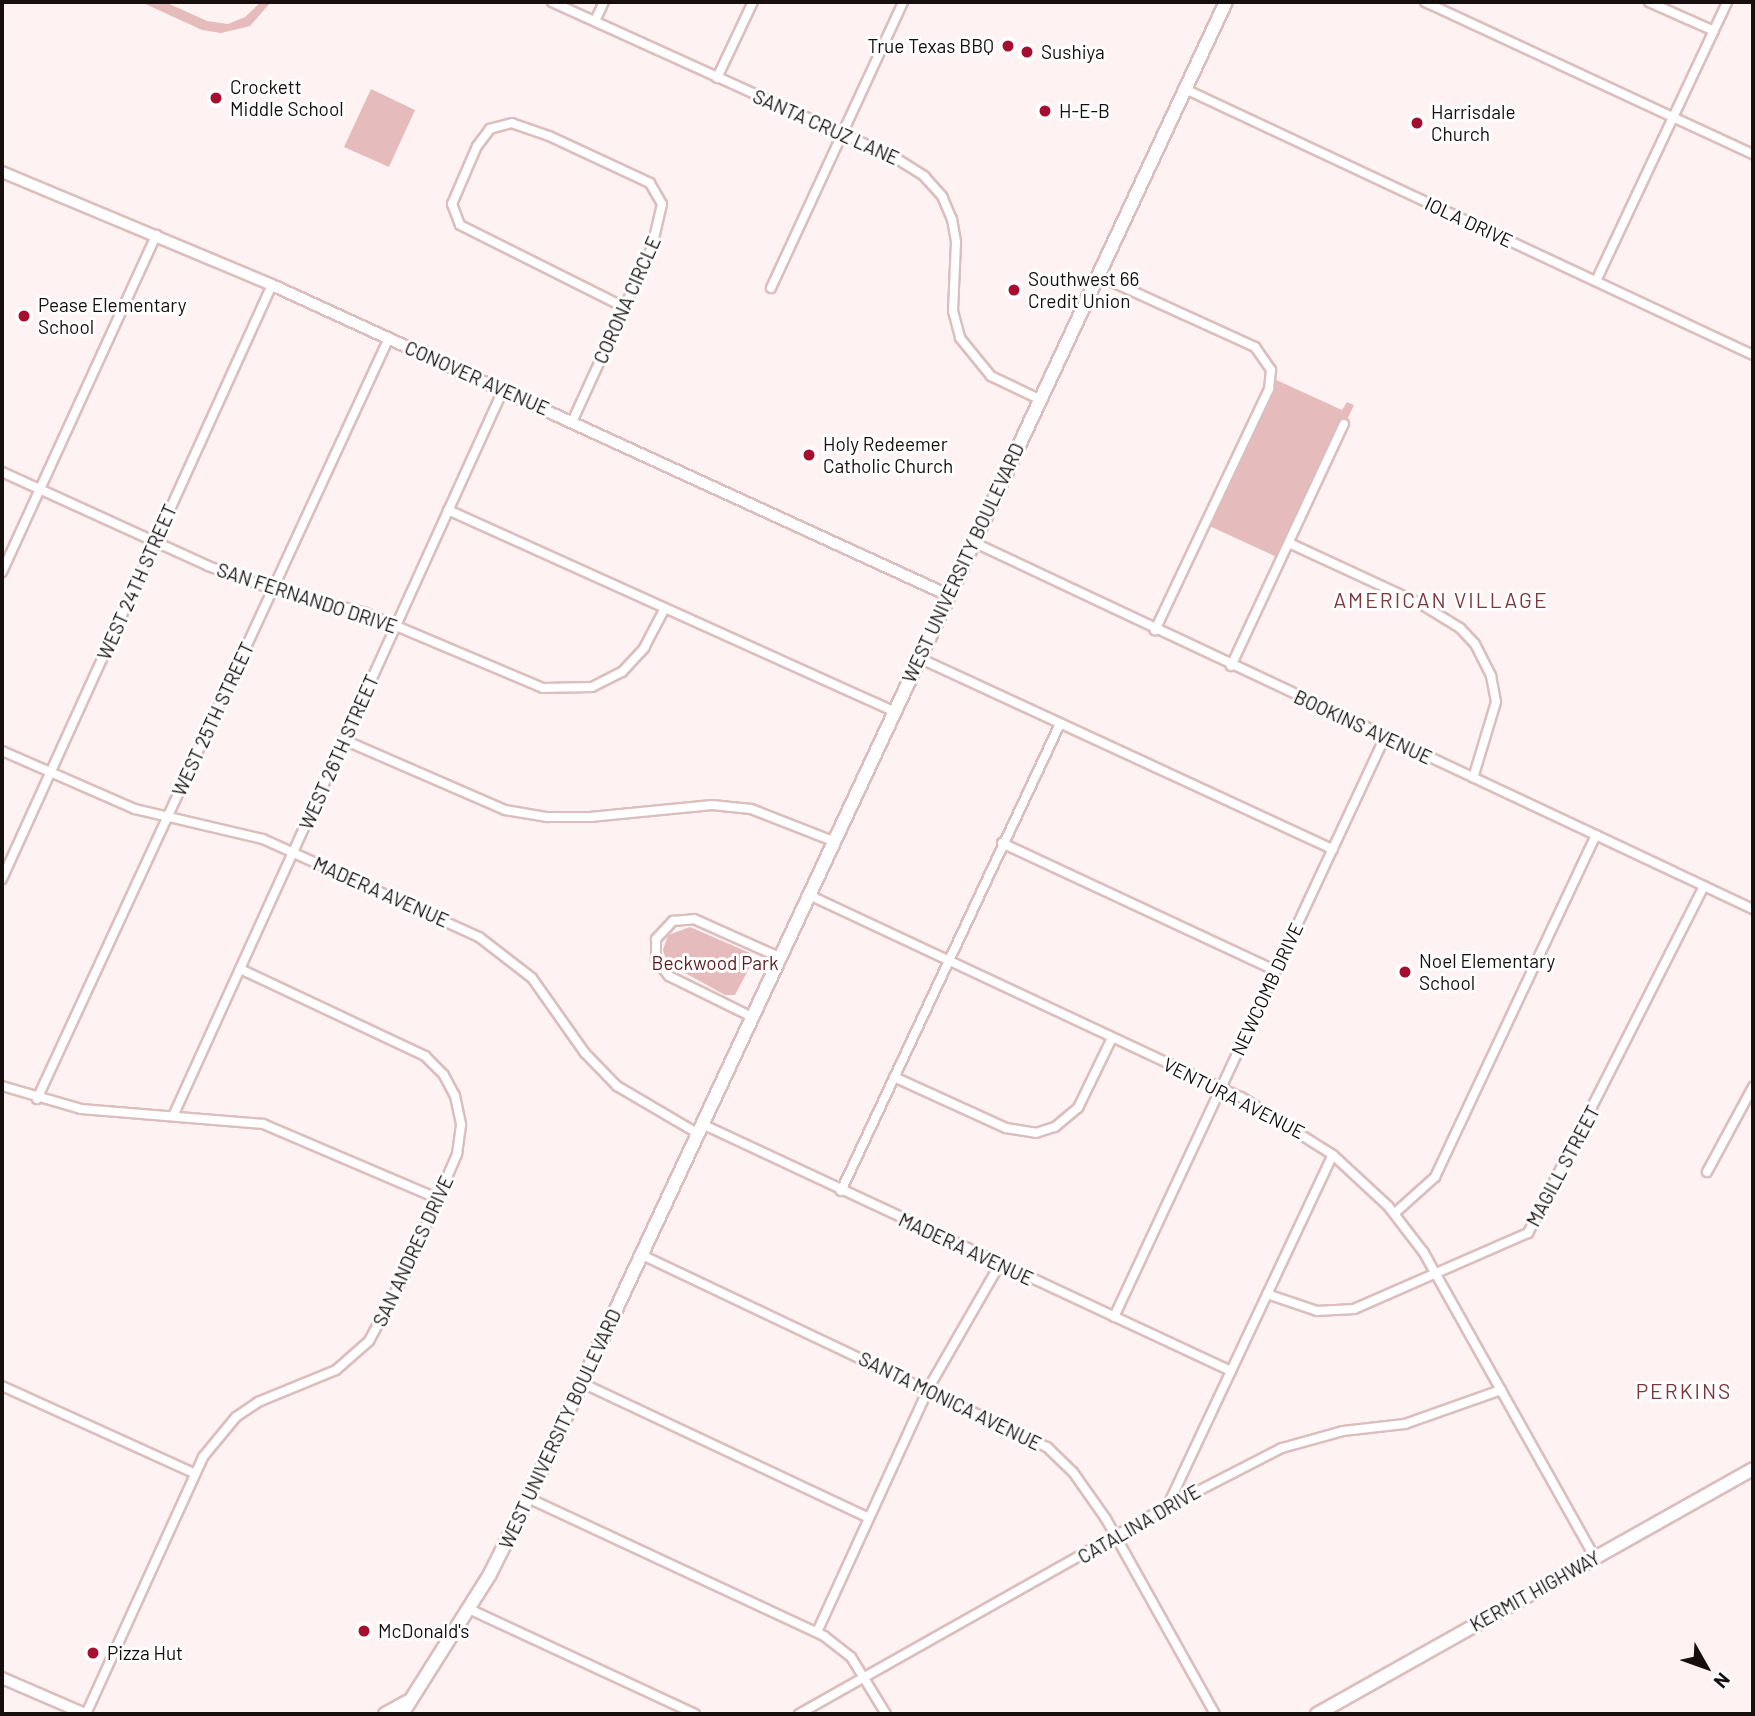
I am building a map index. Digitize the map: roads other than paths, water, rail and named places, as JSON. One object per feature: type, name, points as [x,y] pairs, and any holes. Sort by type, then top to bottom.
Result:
[{"type":"main road","name":"WEST UNIVERSITY BOULEVARD","points":[[402,1714],[469,1609],[528,1498],[1226,2]]},
{"type":"main road","name":"KERMIT HIGHWAY","points":[[1317,1714],[1753,1469]]},
{"type":"main road","points":[[2,1678],[86,1714]]},
{"type":"main road","points":[[385,1714],[412,1699]]},
{"type":"street","name":"SANTA CRUZ LANE","points":[[552,2],[907,163],[942,196],[956,242],[952,296],[960,338],[991,376],[1039,399]]},
{"type":"street","points":[[595,21],[604,2]]},
{"type":"street","points":[[718,78],[752,2]]},
{"type":"street","points":[[771,288],[844,135],[903,2]]},
{"type":"street","points":[[1425,2],[1753,154]]},
{"type":"street","points":[[1649,2],[1714,31]]},
{"type":"street","points":[[1596,281],[1727,2]]},
{"type":"street","name":"IOLA DRIVE","points":[[1185,89],[1753,355]]},
{"type":"street","name":"CORONA CIRCLE","points":[[572,422],[624,307],[661,223],[663,204],[650,183],[549,136],[506,123],[484,135],[452,204],[460,225],[472,235],[624,307]]},
{"type":"street","name":"CONOVER AVENUE","points":[[2,172],[156,234],[272,285],[948,595]]},
{"type":"street","points":[[2,572],[156,234]]},
{"type":"street","points":[[1097,275],[1255,347],[1266,358],[1269,389],[1155,630]]},
{"type":"street","name":"WEST 24TH STREET","points":[[2,879],[272,285]]},
{"type":"street","name":"WEST 25TH STREET","points":[[37,1100],[389,338]]},
{"type":"street","name":"WEST 26TH STREET","points":[[174,1114],[503,390]]},
{"type":"street","points":[[1231,666],[1344,424]]},
{"type":"street","name":"SAN FERNANDO DRIVE","points":[[2,472],[155,542],[272,589],[332,602],[396,625],[527,682],[576,690],[607,681],[634,661],[666,607]]},
{"type":"street","points":[[448,510],[894,711]]},
{"type":"street","name":"BOOKINS AVENUE","points":[[973,542],[1231,666],[1753,909]]},
{"type":"street","points":[[1289,543],[1421,604],[1460,628],[1475,644],[1491,676],[1496,702],[1473,778]]},
{"type":"street","points":[[919,658],[1333,849]]},
{"type":"street","points":[[841,1191],[1002,842],[1060,724]]},
{"type":"street","name":"NEWCOMB DRIVE","points":[[1114,1317],[1385,737]]},
{"type":"street","points":[[344,740],[505,810],[547,817],[590,817],[712,805],[751,809],[833,841]]},
{"type":"street","name":"MADERA AVENUE","points":[[2,751],[112,800],[167,817],[234,830],[295,852],[500,950],[540,986],[585,1053],[617,1086],[700,1129],[1231,1371]]},
{"type":"street","points":[[1395,1213],[1424,1191],[1440,1167],[1596,835]]},
{"type":"street","points":[[1002,842],[1276,971]]},
{"type":"street","name":"MAGILL STREET","points":[[1267,1294],[1298,1308],[1336,1312],[1373,1302],[1515,1241],[1534,1227],[1704,886]]},
{"type":"street","name":"VENTURA AVENUE","points":[[809,895],[1221,1088],[1307,1135],[1333,1155],[1395,1213],[1437,1274],[1595,1558]]},
{"type":"street","points":[[752,1017],[669,976],[656,960],[656,939],[673,921],[694,919],[779,957]]},
{"type":"street","name":"SAN ANDRES DRIVE","points":[[86,1714],[194,1473],[218,1436],[236,1417],[258,1402],[335,1370],[369,1341],[439,1199],[457,1154],[461,1124],[455,1096],[437,1067],[391,1038],[240,969]]},
{"type":"street","points":[[894,1077],[1006,1128],[1036,1133],[1055,1128],[1078,1108],[1112,1038]]},
{"type":"street","points":[[2,1086],[37,1100],[80,1109],[174,1114],[256,1123],[285,1131],[439,1199]]},
{"type":"street","points":[[1707,1172],[1753,1087]]},
{"type":"street","points":[[1167,1507],[1333,1155]]},
{"type":"street","name":"SANTA MONICA AVENUE","points":[[642,1255],[1029,1437],[1060,1458],[1087,1491],[1214,1714]]},
{"type":"street","points":[[817,1632],[928,1389],[1000,1265]]},
{"type":"street","points":[[582,1383],[869,1518]]},
{"type":"street","points":[[2,1386],[194,1473]]},
{"type":"street","name":"CATALINA DRIVE","points":[[799,1714],[1167,1507],[1282,1448],[1343,1431],[1405,1424],[1501,1390]]},
{"type":"street","points":[[528,1498],[817,1632],[851,1657],[886,1714]]},
{"type":"street","points":[[469,1609],[695,1714]]},
{"type":"place","name":"True Texas BBQ","points":[[1008,46]]},
{"type":"place","name":"Sushiya","points":[[1027,52]]},
{"type":"place","name":"Crockett Middle School","points":[[216,98]]},
{"type":"place","name":"H-E-B","points":[[1045,111]]},
{"type":"place","name":"Harrisdale Church","points":[[1417,123]]},
{"type":"place","name":"Southwest 66 Credit Union","points":[[1014,290]]},
{"type":"place","name":"Pease Elementary School","points":[[24,316]]},
{"type":"place","name":"Holy Redeemer Catholic Church","points":[[809,455]]},
{"type":"place","name":"Noel Elementary School","points":[[1405,972]]},
{"type":"place","name":"McDonald's","points":[[364,1631]]},
{"type":"place","name":"Pizza Hut","points":[[93,1653]]},
{"type":"district","name":"AMERICAN VILLAGE","points":[[1441,600]]},
{"type":"district","name":"PERKINS","points":[[1684,1391]]},
{"type":"park label","name":"Beckwood Park","points":[[715,963]]}]
